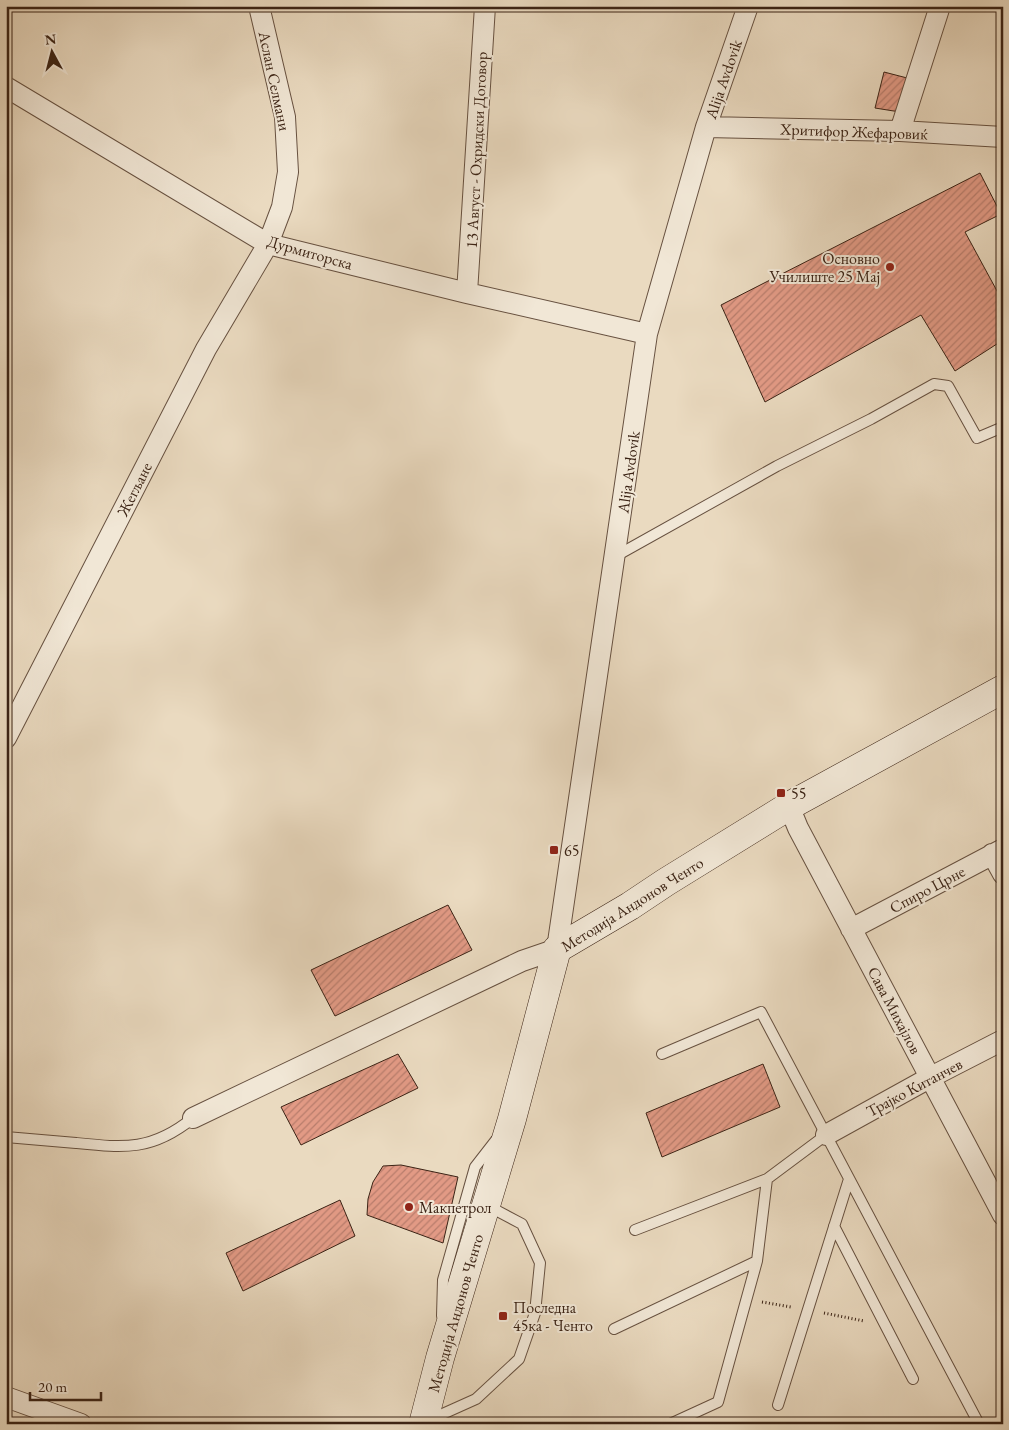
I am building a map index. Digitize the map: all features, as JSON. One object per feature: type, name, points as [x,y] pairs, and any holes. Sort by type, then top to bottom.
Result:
[{"type":"main road","name":"Методија Андонов Ченто","points":[[423,1423],[440,1358],[512,1119],[557,949],[630,906],[788,806],[1003,689]]},
{"type":"street","name":"Аслан Селмани","points":[[259,6],[285,117],[288,141],[288,172],[282,207],[268,244]]},
{"type":"street","name":"13 Август - Охридски Договор","points":[[468,293],[485,6]]},
{"type":"street","name":"Alija Avdovik","points":[[557,949],[647,334],[706,127],[748,6]]},
{"type":"street","points":[[900,131],[940,6]]},
{"type":"street","name":"Дурмиторска","points":[[6,87],[268,244],[647,334]]},
{"type":"street","name":"Хритифор Жефаровиќ","points":[[706,127],[900,131],[1003,137]]},
{"type":"street","name":"Жегљане","points":[[6,738],[206,349],[268,244]]},
{"type":"street","name":"Сава Михајлов","points":[[788,806],[1003,1215]]},
{"type":"street","points":[[998,851],[1003,874]]},
{"type":"street","name":"Спиро Црне","points":[[851,929],[998,851]]},
{"type":"street","points":[[192,1118],[522,961],[557,949]]},
{"type":"street","name":"Трајко Китанчев","points":[[826,1135],[1003,1040]]},
{"type":"street","points":[[6,1398],[81,1424]]},
{"type":"lane","points":[[616,556],[777,466],[871,419],[934,384],[948,386],[977,438],[1003,427]]},
{"type":"lane","points":[[662,1054],[760,1012],[980,1424]]},
{"type":"lane","points":[[6,1137],[122,1147],[145,1144],[167,1136],[192,1118]]},
{"type":"lane","points":[[440,1358],[442,1280],[475,1167],[512,1119]]},
{"type":"lane","points":[[635,1230],[767,1179],[826,1135]]},
{"type":"lane","points":[[670,1424],[718,1402],[757,1262],[767,1179]]},
{"type":"lane","points":[[778,1405],[849,1179]]},
{"type":"lane","points":[[423,1423],[476,1399],[519,1359],[535,1313],[540,1263],[522,1224],[487,1205]]},
{"type":"lane","points":[[834,1226],[913,1379]]},
{"type":"lane","points":[[614,1329],[757,1262]]},
{"type":"building","points":[[884,72],[911,79],[900,112],[875,108]]},
{"type":"building","name":"Основно Училиште 25 Мај","points":[[980,173],[1001,214],[965,232],[1003,302],[1003,321],[999,324],[1003,330],[1003,340],[955,371],[921,315],[765,402],[721,305]]},
{"type":"building","points":[[448,905],[472,950],[335,1016],[311,970]]},
{"type":"building","points":[[398,1054],[418,1088],[301,1145],[281,1107]]},
{"type":"building","points":[[763,1064],[780,1107],[662,1157],[646,1113]]},
{"type":"building","name":"Макпетрол","points":[[401,1165],[458,1177],[443,1243],[367,1215],[368,1199],[373,1182],[383,1166]]},
{"type":"building","points":[[340,1200],[355,1236],[243,1291],[226,1253]]},
{"type":"place","name":"Основно Училиште 25 Мај","points":[[890,267]]},
{"type":"place","name":"55","points":[[781,793]]},
{"type":"place","name":"65","points":[[554,850]]},
{"type":"place","name":"Макпетрол","points":[[409,1207]]},
{"type":"place","name":"Последна 45ка - Ченто","points":[[503,1316]]}]
